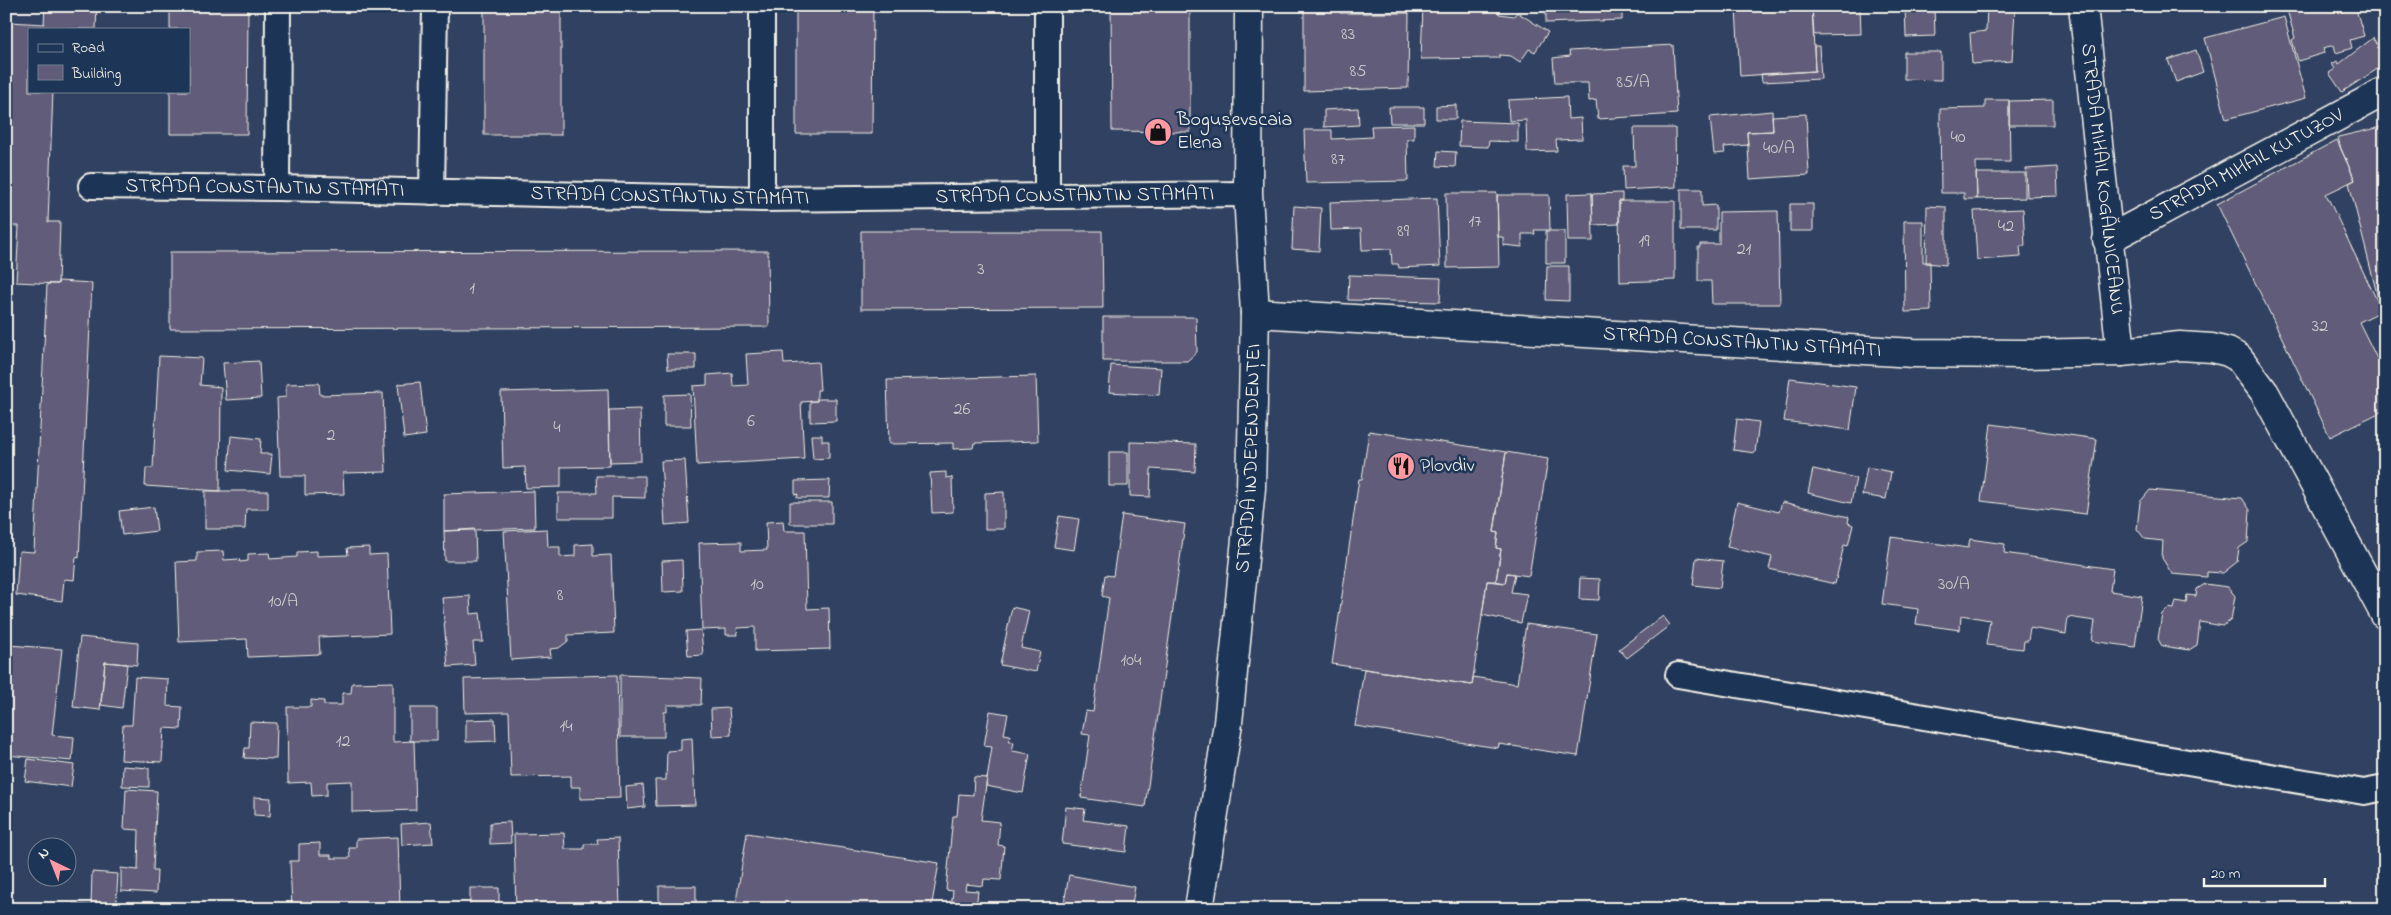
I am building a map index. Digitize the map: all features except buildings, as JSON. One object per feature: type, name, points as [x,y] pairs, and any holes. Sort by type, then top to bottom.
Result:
[{"type":"street","name":"STRADA INDEPENDENȚEI","points":[[1199,909],[1228,723],[1251,488],[1255,314],[1248,194],[1249,6]]},
{"type":"street","name":"STRADA MIHAIL KOGĂLNICEANU","points":[[2082,6],[2120,352]]},
{"type":"street","name":"STRADA MIHAIL KUTUZOV","points":[[2107,240],[2385,91]]},
{"type":"street","name":"STRADA CONSTANTIN STAMATI","points":[[1255,314],[1914,353],[2120,352],[2180,346],[2212,348],[2228,352],[2246,366],[2265,393],[2385,614]]},
{"type":"lane","points":[[277,188],[278,6]]},
{"type":"lane","points":[[432,192],[435,6]]},
{"type":"lane","points":[[762,6],[762,199]]},
{"type":"lane","points":[[1047,6],[1047,196]]},
{"type":"lane","name":"STRADA CONSTANTIN STAMATI","points":[[91,186],[277,188],[762,199],[1248,194]]},
{"type":"lane","points":[[1678,675],[2364,792],[2385,788]]},
{"type":"place","name":"Bogușevscaia Elena","points":[[1158,132]]},
{"type":"place","name":"Plovdiv","points":[[1401,466]]}]
